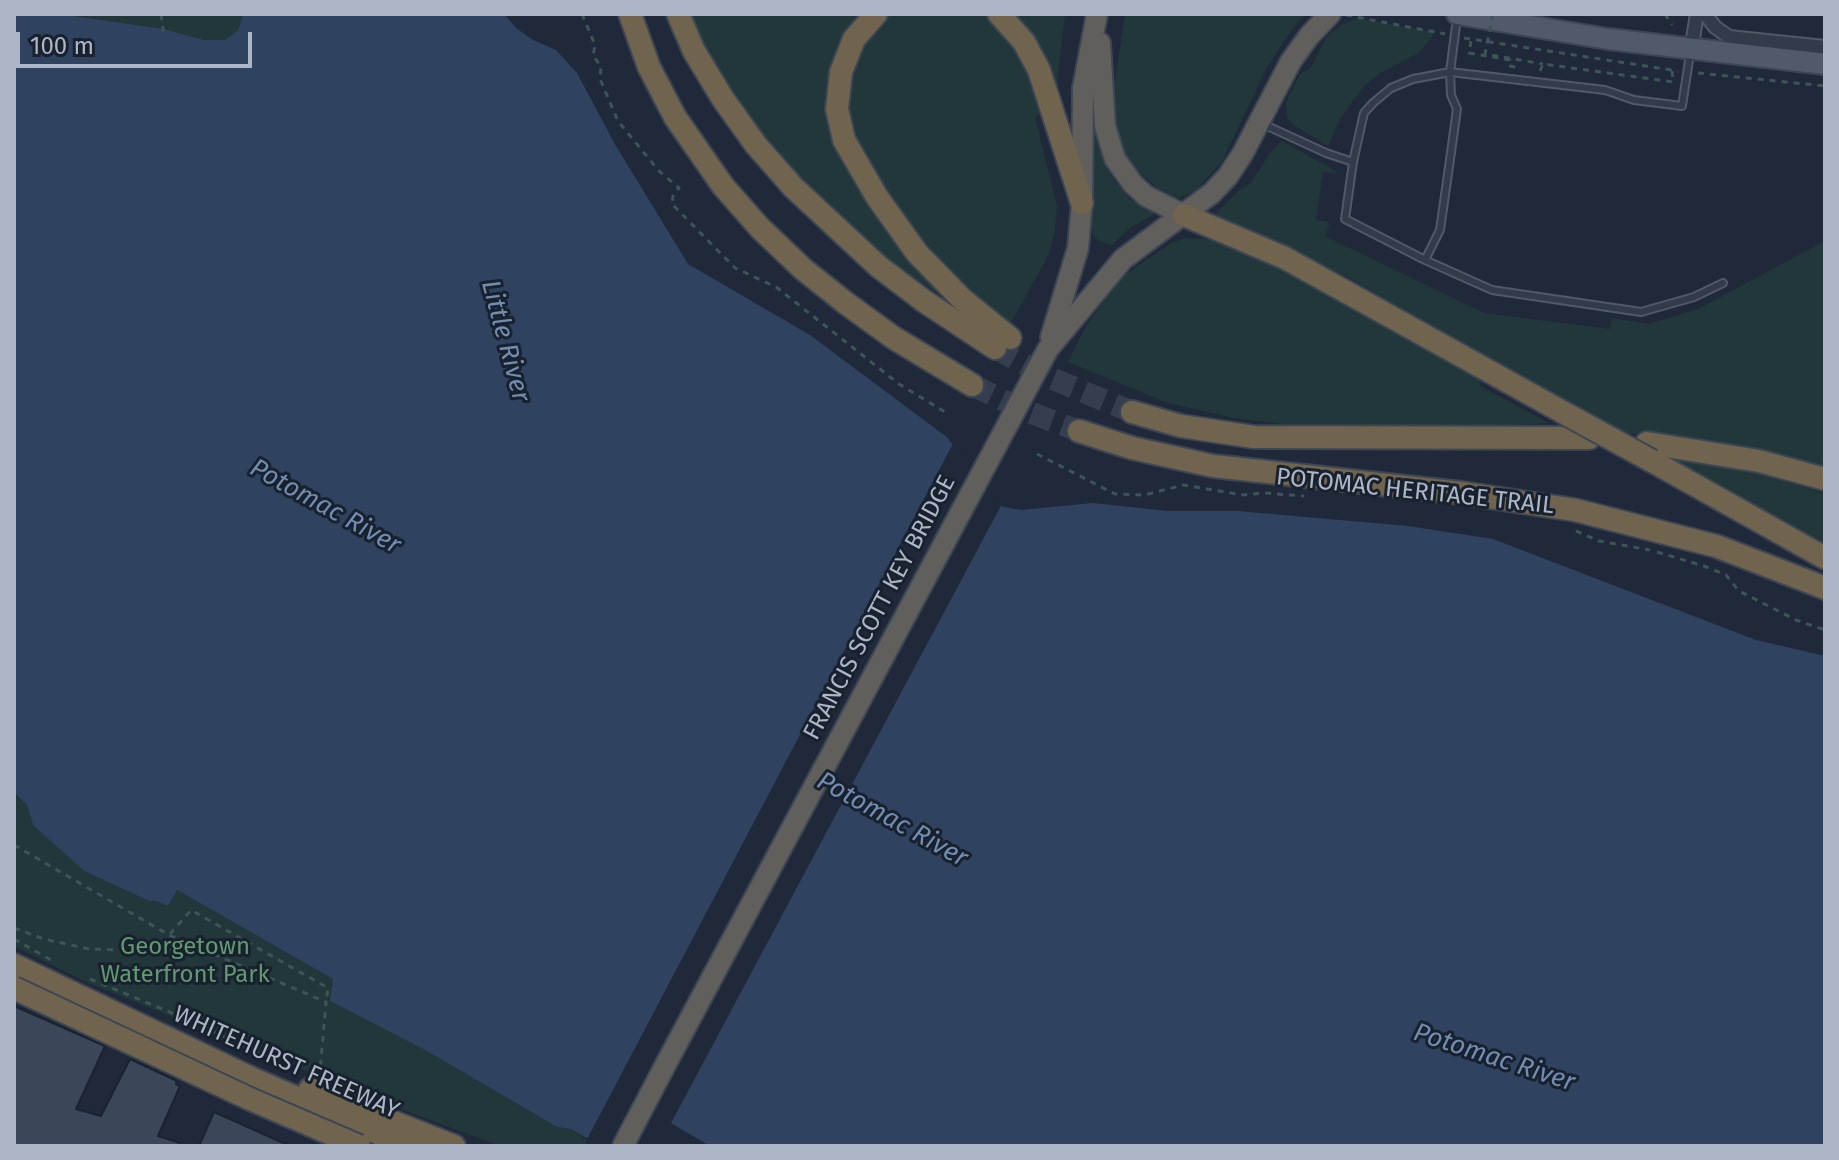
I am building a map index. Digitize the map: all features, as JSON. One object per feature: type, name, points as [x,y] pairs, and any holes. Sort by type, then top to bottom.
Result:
[{"type":"highway","points":[[630,14],[649,67],[675,117],[723,186],[760,228],[803,269],[847,304],[894,338],[972,385]]},
{"type":"highway","points":[[678,14],[694,51],[723,99],[756,145],[793,187],[878,266],[946,317],[1002,343],[917,253],[872,190],[844,140],[837,109],[841,72],[854,39],[876,14]]},
{"type":"highway","points":[[999,14],[1024,42],[1039,70],[1082,203]]},
{"type":"highway","points":[[1048,349],[1064,290],[1074,269],[1082,203],[1083,88],[1097,14]]},
{"type":"highway","points":[[1097,14],[1105,126],[1115,159],[1146,196],[1285,258],[1568,415],[1650,452],[1825,558]]},
{"type":"highway","points":[[1048,349],[1123,259],[1212,193],[1228,176],[1276,85],[1300,47],[1330,14]]},
{"type":"highway","name":"FRANCIS SCOTT KEY BRIDGE","points":[[623,1146],[1048,349]]},
{"type":"highway","points":[[1132,412],[1181,426],[1254,437],[1589,438]]},
{"type":"highway","points":[[1079,431],[1132,448],[1213,466],[1492,496],[1590,513],[1716,546],[1825,588]]},
{"type":"highway","points":[[1650,452],[1759,461],[1825,479]]},
{"type":"highway","name":"WHITEHURST FREEWAY","points":[[14,965],[251,1078],[407,1146]]},
{"type":"highway","name":"WHITEHURST FREEWAY","points":[[14,988],[250,1099],[359,1146]]},
{"type":"highway","points":[[120,1016],[454,1146]]},
{"type":"main road","points":[[1457,14],[1593,37],[1825,64]]},
{"type":"street","points":[[1691,50],[1697,14]]},
{"type":"street","points":[[1705,14],[1715,27],[1729,37],[1825,47]]},
{"type":"street","points":[[14,977],[104,1021],[387,1146]]},
{"type":"street","points":[[338,1125],[338,1146]]},
{"type":"lane","points":[[1425,260],[1440,230],[1457,109],[1451,95],[1450,72],[1457,14]]},
{"type":"lane","points":[[1691,50],[1682,106],[1634,100],[1605,90],[1450,72],[1413,79],[1391,88],[1364,113],[1345,219],[1492,290],[1641,312],[1694,297],[1723,283]]},
{"type":"lane","points":[[1259,122],[1353,162]]},
{"type":"path","points":[[161,14],[164,37]]},
{"type":"path","points":[[582,14],[595,45],[593,56],[601,66],[600,79],[618,121],[658,170],[679,188],[672,204],[735,268],[776,287],[899,384],[945,412]]},
{"type":"path","points":[[1343,14],[1439,33]]},
{"type":"path","points":[[1467,63],[1471,39],[1672,70],[1673,82],[1485,54],[1493,14]]},
{"type":"path","points":[[1665,14],[1672,25]]},
{"type":"path","points":[[1469,53],[1510,60],[1509,66],[1542,71],[1543,64]]},
{"type":"path","points":[[1708,74],[1825,86]]},
{"type":"path","name":"POTOMAC HERITAGE TRAIL","points":[[1037,454],[1115,494],[1144,495],[1184,485],[1243,495],[1264,493],[1310,497]]},
{"type":"path","name":"POTOMAC HERITAGE TRAIL","points":[[1567,527],[1599,541],[1652,550],[1704,566],[1726,575],[1739,591],[1796,620],[1825,630]]},
{"type":"path","points":[[14,845],[169,935],[326,1002]]},
{"type":"path","points":[[169,935],[191,910],[328,988],[320,1084]]},
{"type":"path","points":[[14,928],[44,939],[89,949],[162,951],[245,941]]},
{"type":"path","points":[[14,939],[59,965]]},
{"type":"path","points":[[84,977],[196,1023],[306,1077]]},
{"type":"green space","points":[[60,14],[243,14],[238,30],[225,40],[204,40],[164,29]]},
{"type":"green space","points":[[689,14],[868,14],[830,101],[882,221],[939,294],[881,255],[835,217],[772,150],[735,99]]},
{"type":"green space","points":[[889,14],[982,14],[1006,34],[1034,75],[1043,112],[1035,117],[1057,206],[1055,231],[1049,254],[1008,328],[963,293],[893,212],[847,131],[845,86],[858,49]]},
{"type":"green space","points":[[1005,14],[1065,14],[1056,98]]},
{"type":"green space","points":[[1125,14],[1307,14],[1294,26],[1267,67],[1222,162],[1195,191],[1179,198],[1159,189],[1142,175],[1120,149],[1113,93]]},
{"type":"green space","points":[[1358,18],[1433,32],[1432,37],[1419,53],[1380,73],[1362,88],[1341,118],[1328,146],[1287,118],[1286,102],[1300,74],[1311,67],[1327,36],[1341,25]]},
{"type":"green space","points":[[1094,126],[1105,166],[1114,180],[1130,199],[1154,211],[1153,215],[1130,228],[1112,245],[1099,241],[1093,235]]},
{"type":"green space","points":[[1282,141],[1336,171],[1337,174],[1323,172],[1316,220],[1328,222],[1325,236],[1484,313],[1610,329],[1612,318],[1649,324],[1698,309],[1825,241],[1825,466],[1765,451],[1617,432],[1344,275],[1216,215],[1250,184],[1272,150]]},
{"type":"green space","points":[[1185,238],[1222,240],[1284,268],[1479,375],[1480,386],[1549,423],[1416,430],[1300,426],[1234,418],[1168,403],[1068,362],[1086,326],[1120,278],[1171,243]]},
{"type":"green space","points":[[1672,460],[1750,471],[1825,494],[1825,547]]},
{"type":"green space","name":"Georgetown Waterfront Park","points":[[14,794],[27,805],[33,825],[84,871],[151,902],[153,900],[168,906],[177,890],[333,979],[331,1001],[425,1050],[557,1127],[571,1129],[588,1141],[585,1146],[501,1146],[413,1114],[88,983],[14,946]]},
{"type":"water","points":[[14,14],[60,14],[164,29],[204,40],[225,40],[238,30],[243,14],[504,14],[516,28],[533,40],[556,50],[577,73],[616,146],[688,264],[810,335],[948,438],[989,498],[1004,507],[1021,510],[1093,503],[1168,511],[1238,511],[1408,526],[1493,539],[1756,640],[1825,656],[1825,1146],[600,1146],[571,1129],[557,1127],[425,1050],[330,1001],[333,979],[177,890],[168,906],[153,900],[151,902],[84,871],[33,825],[27,805],[14,793]]},
{"type":"pier","points":[[955,440],[976,475],[992,495],[1003,502],[671,1123],[710,1146],[591,1146],[585,1143]]},
{"type":"building","points":[[14,1006],[105,1046],[76,1109],[101,1116],[130,1059],[177,1081],[176,1084],[180,1086],[158,1136],[180,1143],[179,1146],[14,1146]]},
{"type":"building","points":[[214,1112],[290,1146],[199,1146]]},
{"type":"tunnel","points":[[995,348],[1046,376],[1132,412]]},
{"type":"tunnel","points":[[972,385],[1026,411],[1079,431]]},
{"type":"water label","name":"Little River","points":[[505,341]]},
{"type":"water label","name":"Potomac River","points":[[325,507]]},
{"type":"water label","name":"Potomac River","points":[[892,820]]},
{"type":"water label","name":"Potomac River","points":[[1494,1058]]}]
